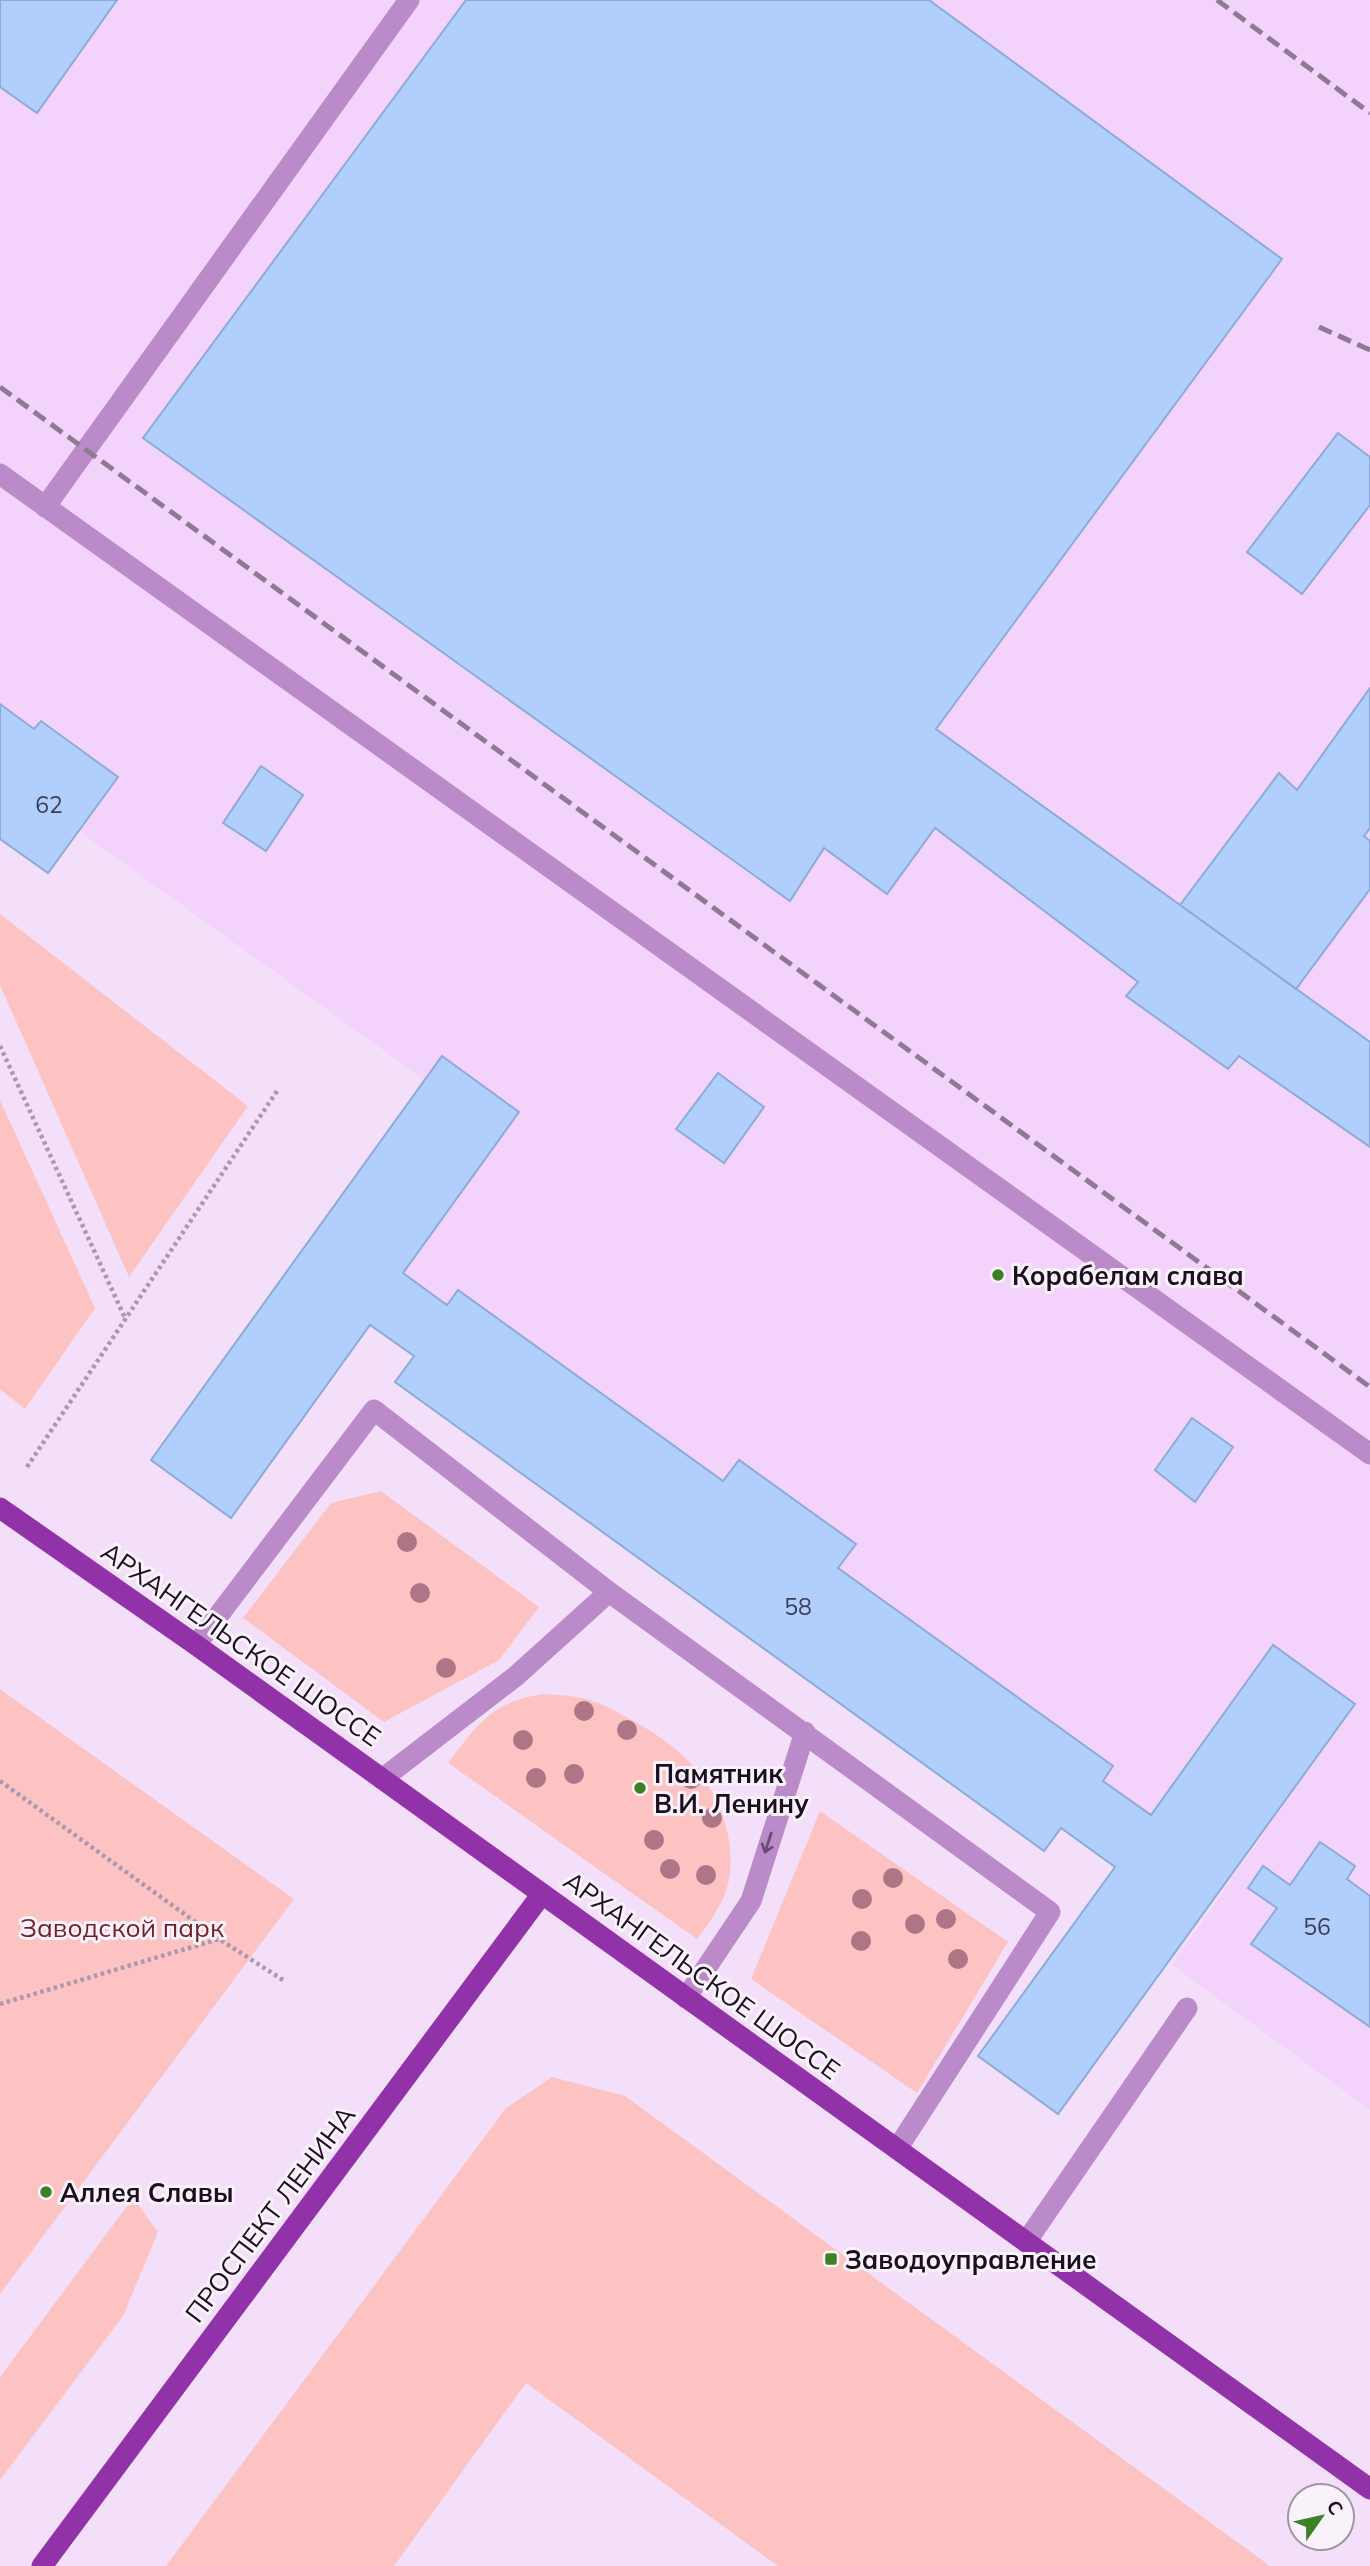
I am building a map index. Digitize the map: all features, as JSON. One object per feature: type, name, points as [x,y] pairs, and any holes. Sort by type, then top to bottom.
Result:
[{"type":"main road","name":"АРХАНГЕЛЬСКОЕ ШОССЕ","points":[[0,1508],[196,1645],[1370,2489]]},
{"type":"main road","name":"ПРОСПЕКТ ЛЕНИНА","points":[[42,2566],[542,1894]]},
{"type":"lane","points":[[45,507],[409,0]]},
{"type":"lane","points":[[0,474],[1370,1454]]},
{"type":"lane","points":[[196,1645],[374,1410],[609,1592],[1050,1912],[897,2149]]},
{"type":"lane","points":[[382,1779],[516,1676],[609,1592]]},
{"type":"lane","points":[[686,1998],[751,1901],[805,1732]]},
{"type":"lane","points":[[1026,2242],[1187,2008]]},
{"type":"path","points":[[0,1046],[125,1318]]},
{"type":"path","points":[[27,1467],[279,1088]]},
{"type":"path","points":[[0,1782],[219,1939],[283,1980]]},
{"type":"path","points":[[0,2004],[219,1939]]},
{"type":"shaded area","points":[[0,0],[1370,0],[1370,2110],[1172,1965],[1354,1703],[1273,1645],[1151,1815],[1103,1781],[1112,1766],[838,1568],[855,1544],[739,1460],[723,1481],[458,1290],[447,1305],[403,1273],[519,1112],[443,1056],[426,1081],[79,831],[48,873],[0,839]]},
{"type":"green space","points":[[0,914],[248,1106],[129,1277],[0,985]]},
{"type":"green space","points":[[0,1100],[95,1308],[25,1409],[0,1389]]},
{"type":"green space","points":[[381,1491],[539,1607],[499,1660],[384,1722],[243,1618],[331,1503]]},
{"type":"green space","name":"Заводской парк","points":[[0,1689],[294,1899],[0,2294]]},
{"type":"green space","points":[[544,1694],[587,1699],[615,1711],[677,1750],[704,1779],[722,1814],[729,1841],[730,1868],[727,1888],[721,1902],[697,1939],[448,1763],[488,1716],[511,1702]]},
{"type":"green space","points":[[820,1811],[1008,1942],[917,2093],[751,1979]]},
{"type":"green space","points":[[552,2077],[625,2096],[1270,2566],[778,2566],[526,2383],[394,2566],[166,2566],[506,2108]]},
{"type":"green space","points":[[133,2198],[158,2232],[123,2316],[0,2480],[0,2377]]},
{"type":"building","points":[[0,0],[117,0],[37,113],[0,87]]},
{"type":"building","points":[[466,0],[929,0],[1282,259],[936,729],[1370,1042],[1370,1147],[1239,1056],[1228,1069],[1126,996],[1138,982],[935,828],[887,894],[824,848],[790,901],[143,438]]},
{"type":"building","points":[[1338,433],[1370,457],[1370,505],[1302,594],[1247,552]]},
{"type":"building","points":[[1370,688],[1370,828],[1364,836],[1370,841],[1370,889],[1296,989],[1180,905],[1279,773],[1297,790]]},
{"type":"building","points":[[0,704],[34,729],[41,721],[118,777],[48,873],[0,839]]},
{"type":"building","points":[[261,766],[303,795],[266,851],[223,823]]},
{"type":"building","points":[[442,1056],[519,1112],[403,1273],[447,1305],[458,1290],[723,1481],[739,1460],[856,1544],[838,1568],[1113,1766],[1103,1781],[1151,1815],[1273,1645],[1355,1704],[1058,2114],[978,2056],[1115,1867],[1061,1828],[1044,1851],[395,1382],[414,1356],[370,1325],[231,1518],[151,1460]]},
{"type":"building","points":[[718,1073],[764,1107],[724,1163],[676,1129]]},
{"type":"building","points":[[1192,1418],[1233,1447],[1195,1502],[1155,1470]]},
{"type":"building","points":[[1320,1842],[1355,1866],[1347,1879],[1370,1896],[1370,2027],[1251,1944],[1277,1908],[1248,1888],[1263,1866],[1290,1885]]},
{"type":"railway","points":[[1217,0],[1370,113]]},
{"type":"railway","points":[[1319,327],[1370,350]]},
{"type":"railway","points":[[0,387],[1370,1387]]},
{"type":"place","name":"Корабелам слава","points":[[998,1275]]},
{"type":"place","name":"Памятник В.И. Ленину","points":[[640,1788]]},
{"type":"place","name":"Аллея Славы","points":[[46,2192]]},
{"type":"place","name":"Заводоуправление","points":[[831,2259]]}]
